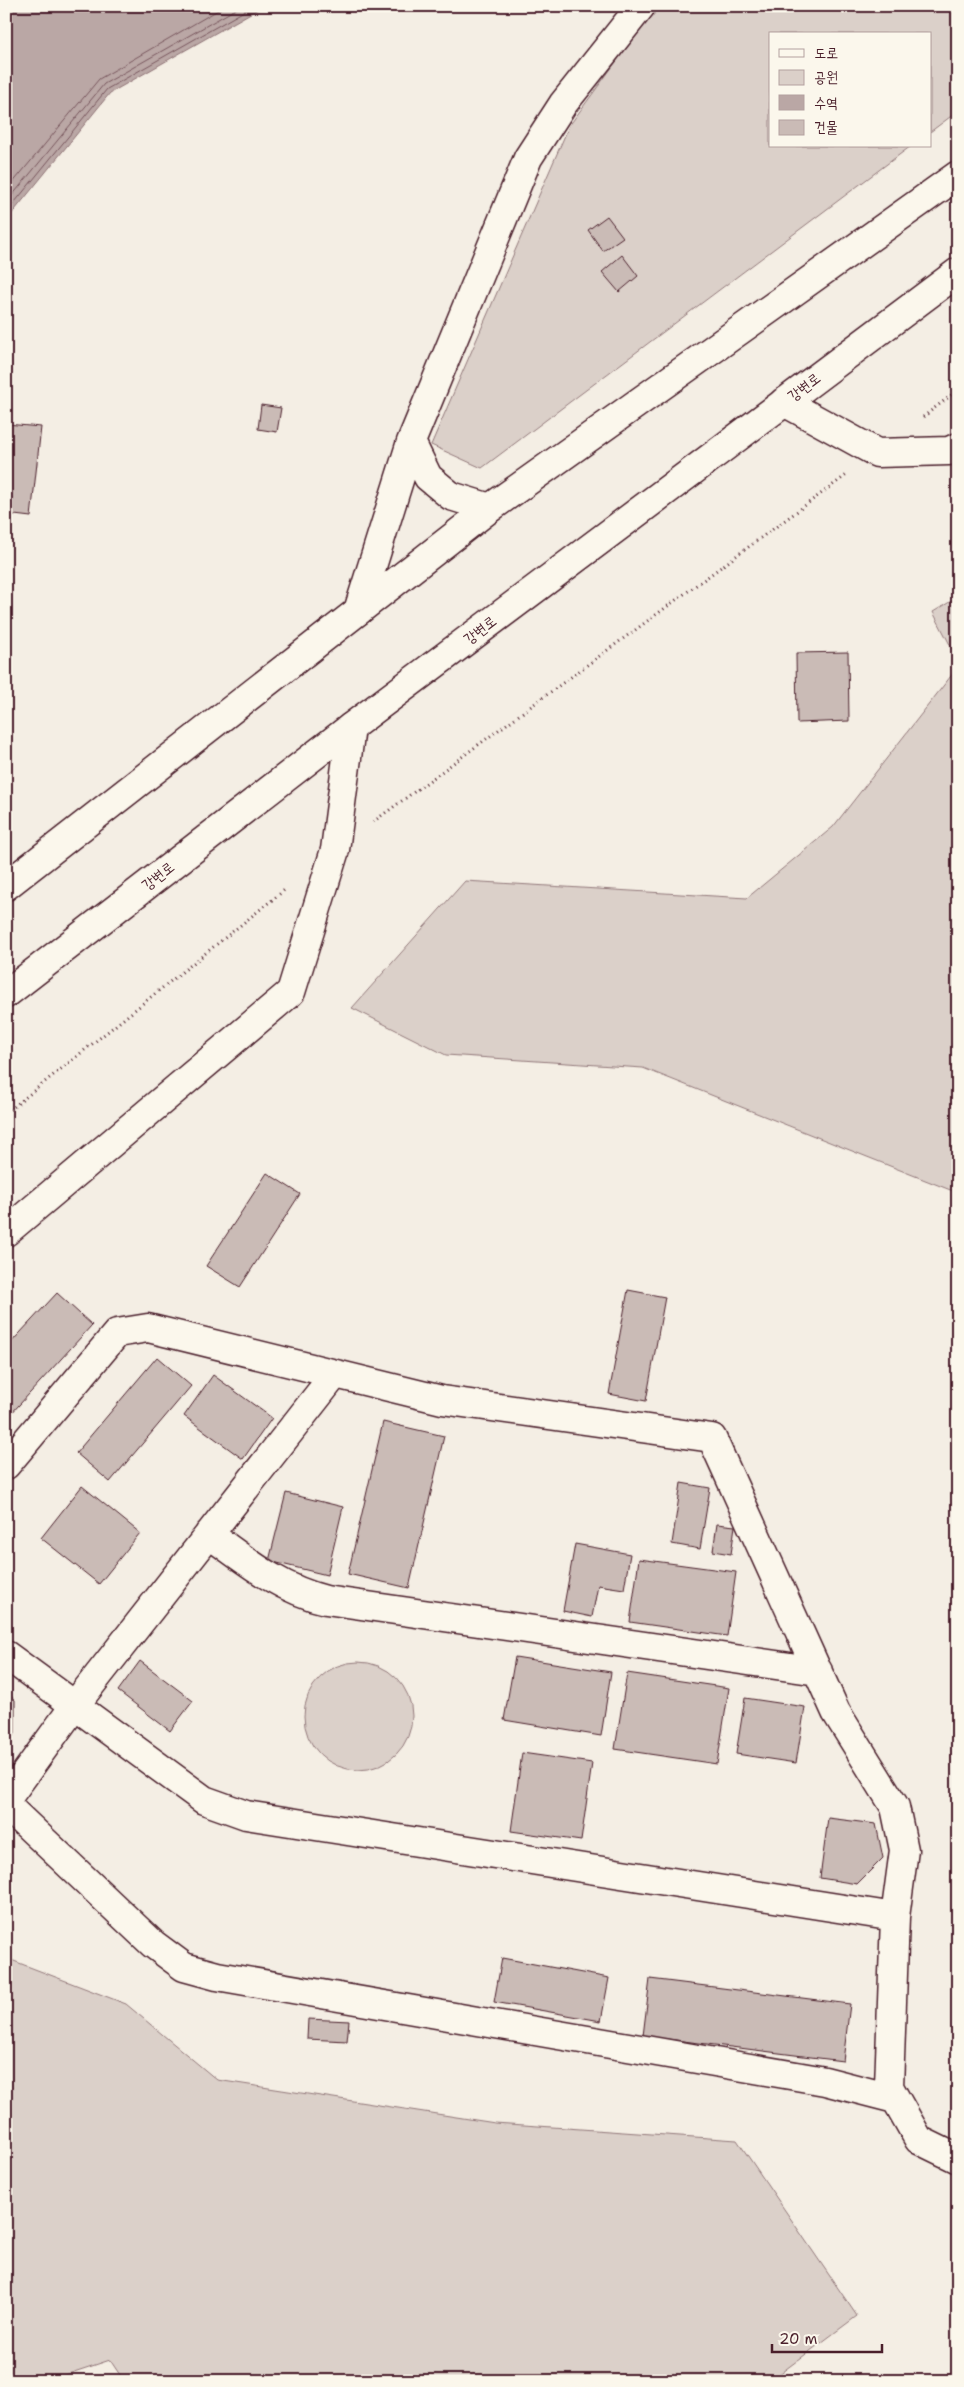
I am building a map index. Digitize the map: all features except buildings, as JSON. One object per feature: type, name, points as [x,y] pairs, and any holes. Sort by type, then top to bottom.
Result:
[{"type":"street","points":[[358,611],[411,442],[528,158],[563,104],[641,6]]},
{"type":"street","points":[[6,886],[490,508],[958,175]]},
{"type":"street","name":"강변로","points":[[6,994],[351,727],[958,272]]},
{"type":"street","points":[[784,402],[877,453],[949,451],[958,447]]},
{"type":"street","points":[[411,442],[428,477],[451,496],[490,508]]},
{"type":"street","points":[[10,1221],[291,992],[335,850],[351,727]]},
{"type":"street","points":[[6,1465],[117,1333],[148,1328],[442,1400],[712,1438],[836,1712],[895,1807],[904,1850],[895,1917],[889,2087],[919,2140],[958,2159]]},
{"type":"street","points":[[6,1800],[75,1705],[335,1374]]},
{"type":"street","points":[[209,1534],[273,1580],[302,1594],[326,1600],[818,1672]]},
{"type":"street","points":[[6,1655],[204,1800],[246,1815],[895,1917]]},
{"type":"street","points":[[6,1804],[153,1944],[184,1967],[217,1976],[825,2081],[895,2099]]},
{"type":"path","points":[[919,421],[958,390]]},
{"type":"path","points":[[335,850],[877,453]]},
{"type":"path","points":[[6,1113],[289,886]]},
{"type":"green space","points":[[657,6],[958,6],[958,111],[932,130],[932,32],[769,32],[769,148],[908,148],[482,468],[431,445],[569,126]]},
{"type":"green space","points":[[958,597],[958,660],[933,612]]},
{"type":"green space","points":[[958,667],[958,1193],[643,1068],[446,1055],[352,1008],[465,881],[747,898],[833,827]]},
{"type":"green space","points":[[358,1662],[379,1666],[396,1678],[408,1695],[412,1716],[408,1737],[396,1754],[379,1766],[358,1770],[337,1766],[320,1754],[308,1737],[304,1716],[308,1695],[320,1678],[337,1666]]},
{"type":"green space","points":[[6,1958],[126,2004],[217,2080],[495,2123],[737,2140],[857,2316],[770,2381],[124,2381],[110,2360],[47,2381],[6,2381]]},
{"type":"water","points":[[6,6],[263,6],[110,93],[6,221]]}]
